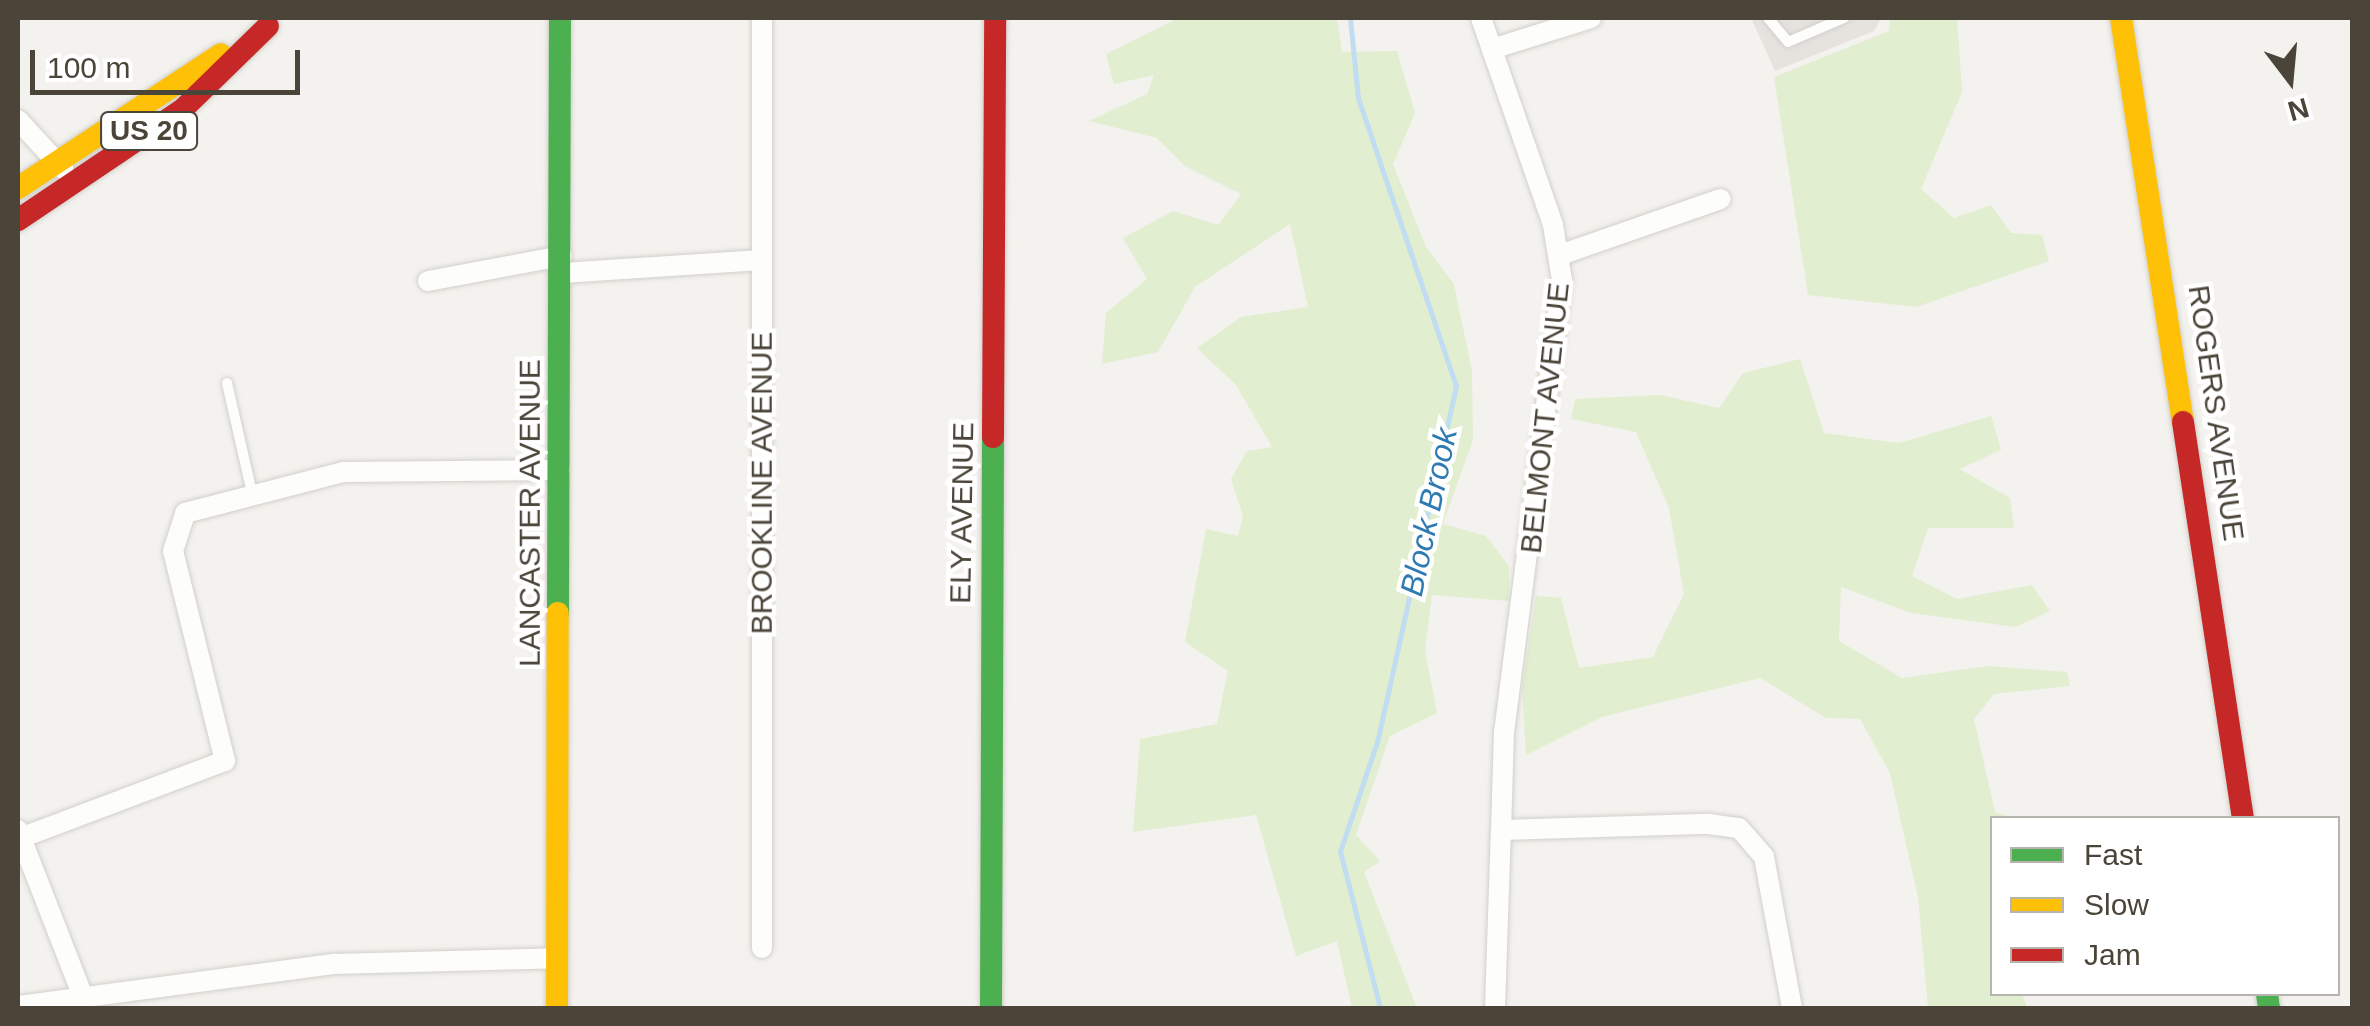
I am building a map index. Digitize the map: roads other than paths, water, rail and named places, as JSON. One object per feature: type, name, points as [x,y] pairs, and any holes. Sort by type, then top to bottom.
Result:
[{"type":"street","name":"LANCASTER AVENUE","points":[[557,1008],[560,18]]},
{"type":"street","name":"BROOKLINE AVENUE","points":[[762,18],[762,948]]},
{"type":"street","name":"ELY AVENUE","points":[[990,1008],[995,18]]},
{"type":"street","name":"BELMONT AVENUE","points":[[1481,18],[1560,255],[1542,470],[1504,732],[1495,1008]]},
{"type":"street","points":[[1492,49],[1591,18]]},
{"type":"street","name":"ROGERS AVENUE","points":[[2121,18],[2242,816]]},
{"type":"street","name":"US 20","points":[[18,188],[274,22]]},
{"type":"street","name":"US 20","points":[[18,220],[182,110],[274,22]]},
{"type":"street","points":[[18,120],[75,182]]},
{"type":"street","points":[[1560,255],[1721,199]]},
{"type":"street","points":[[428,281],[562,264],[762,260]]},
{"type":"street","points":[[83,998],[19,834],[225,761],[172,530],[184,513],[252,493],[365,470],[560,470]]},
{"type":"street","points":[[1501,830],[1740,828],[1770,877],[1792,1008]]},
{"type":"street","points":[[18,1006],[334,964],[556,958]]},
{"type":"lane","points":[[1768,18],[1788,42],[1844,18]]},
{"type":"lane","points":[[227,383],[252,493]]},
{"type":"waterway","name":"Block Brook","points":[[1350,18],[1358,98],[1456,386],[1378,739],[1340,851],[1380,1008]]}]
